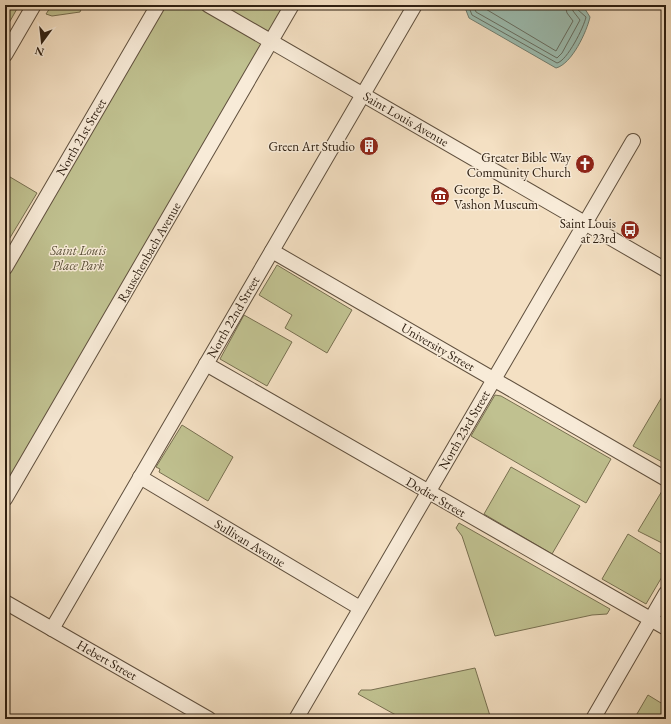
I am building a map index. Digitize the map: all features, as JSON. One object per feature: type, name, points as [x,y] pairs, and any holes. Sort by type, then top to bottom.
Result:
[{"type":"street","points":[[5,55],[34,5]]},
{"type":"street","name":"North 21st Street","points":[[5,268],[158,5]]},
{"type":"street","name":"Saint Louis Avenue","points":[[208,5],[666,270]]},
{"type":"street","name":"Rauschenbach Avenue","points":[[5,499],[292,5]]},
{"type":"street","name":"North 22nd Street","points":[[52,629],[414,5]]},
{"type":"street","name":"North 23rd Street","points":[[296,719],[633,141]]},
{"type":"street","name":"University Street","points":[[272,251],[666,479]]},
{"type":"street","name":"Dodier Street","points":[[206,364],[666,628]]},
{"type":"street","points":[[5,485],[20,474]]},
{"type":"street","name":"Sullivan Avenue","points":[[140,477],[360,608]]},
{"type":"street","points":[[593,719],[666,593]]},
{"type":"street","name":"Hebert Street","points":[[5,602],[210,719]]},
{"type":"green space","points":[[5,5],[18,7],[5,30]]},
{"type":"green space","points":[[52,5],[83,5],[80,12],[52,16],[46,14]]},
{"type":"green space","name":"Saint Louis Place Park","points":[[164,5],[286,5],[5,488],[5,279]]},
{"type":"green space","points":[[5,174],[37,193],[5,246]]},
{"type":"green space","points":[[277,265],[352,310],[327,353],[285,328],[292,315],[259,295]]},
{"type":"green space","points":[[244,315],[292,342],[267,386],[220,359]]},
{"type":"green space","points":[[666,390],[666,464],[633,446]]},
{"type":"green space","points":[[495,395],[501,396],[611,459],[586,503],[471,436]]},
{"type":"green space","points":[[182,425],[233,457],[208,501],[159,472],[160,469],[156,467]]},
{"type":"green space","points":[[511,467],[580,506],[552,554],[484,514]]},
{"type":"green space","points":[[665,486],[666,487],[666,545],[638,531]]},
{"type":"green space","points":[[459,523],[610,609],[607,614],[592,615],[495,636],[462,536],[456,528]]},
{"type":"green space","points":[[628,534],[666,557],[666,570],[646,604],[602,579]]},
{"type":"green space","points":[[475,668],[491,719],[403,719],[358,694],[361,690],[371,690]]},
{"type":"green space","points":[[648,695],[666,706],[666,719],[634,719]]},
{"type":"water","points":[[464,5],[578,5],[585,9],[590,17],[586,30],[573,54],[562,65],[556,68],[469,18]]},
{"type":"place","name":"Green Art Studio","points":[[369,146]]},
{"type":"place","name":"Greater Bible Way Community Church","points":[[585,164]]},
{"type":"place","name":"George B. Vashon Museum","points":[[440,196]]},
{"type":"place","name":"Saint Louis at 23rd","points":[[630,230]]}]
